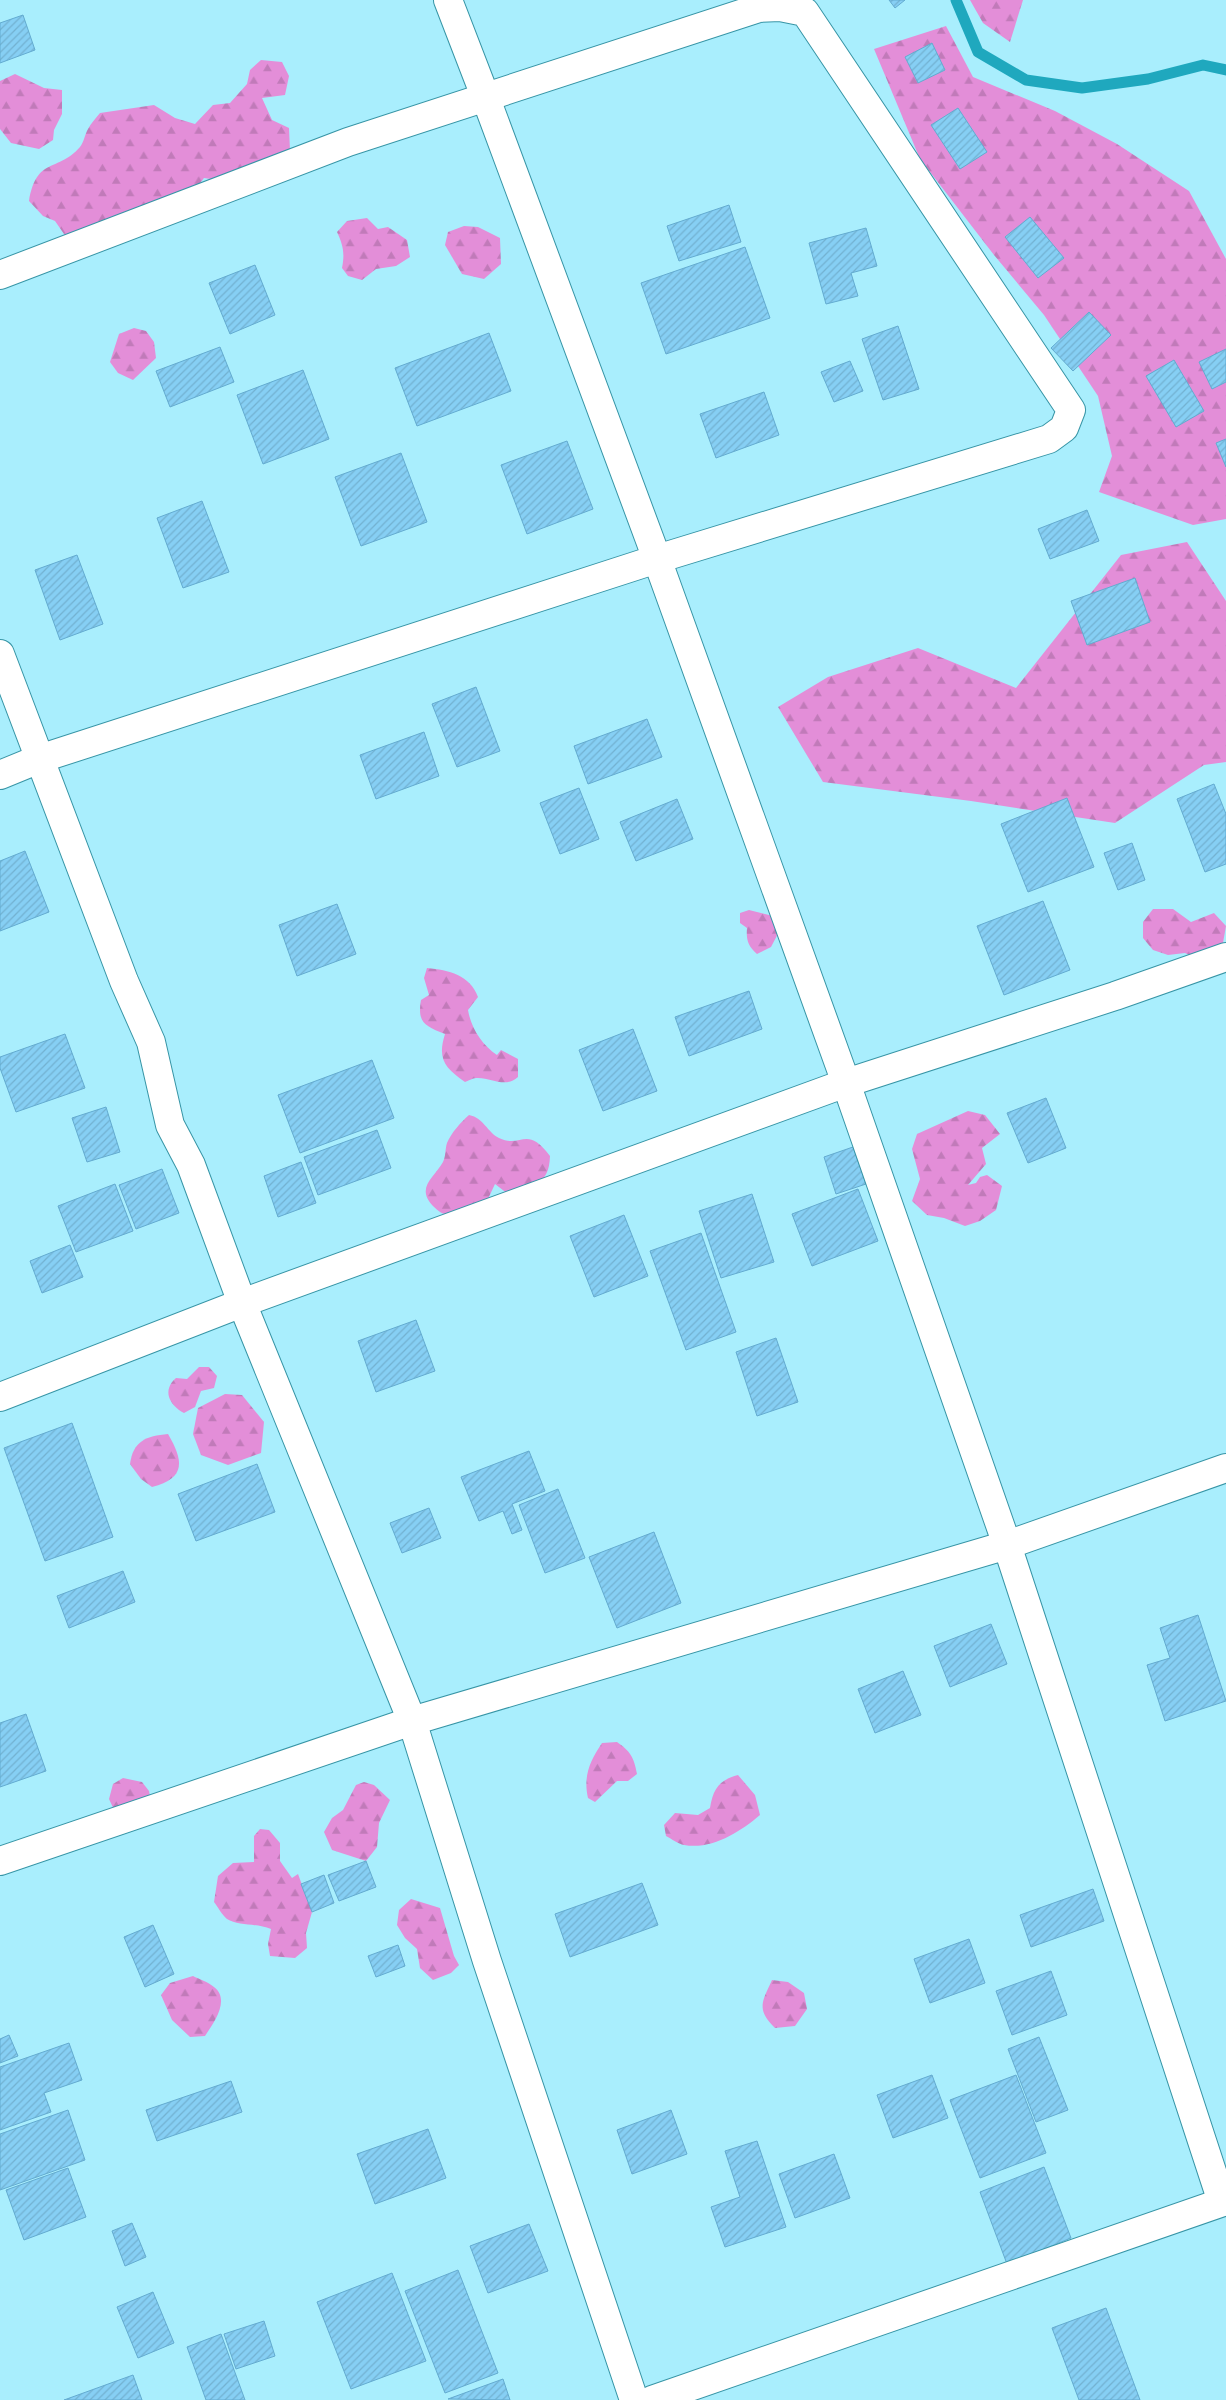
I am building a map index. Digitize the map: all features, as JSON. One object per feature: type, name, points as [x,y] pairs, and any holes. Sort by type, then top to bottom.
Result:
[{"type":"street","points":[[448,0],[486,96],[657,559],[846,1083],[1007,1545],[1224,2202],[652,2400]]},
{"type":"street","points":[[0,275],[348,142],[758,8],[780,7],[805,12],[1071,410],[1064,428],[1049,439],[657,559],[39,759],[0,775]]},
{"type":"street","points":[[0,654],[124,981],[151,1042],[170,1125],[191,1165],[242,1303],[412,1721],[487,1961],[634,2400]]},
{"type":"street","points":[[0,1397],[242,1303],[846,1083],[1115,996],[1226,957]]},
{"type":"street","points":[[0,1861],[412,1721],[1007,1545],[1226,1468]]},
{"type":"green space","points":[[970,0],[1023,0],[1010,42],[983,23]]},
{"type":"green space","points":[[946,26],[973,77],[1055,111],[1117,144],[1189,191],[1226,259],[1226,519],[1193,525],[1099,492],[1112,456],[1098,396],[1044,315],[994,255],[920,159],[874,49]]},
{"type":"green space","points":[[261,60],[282,62],[289,76],[285,95],[262,98],[272,120],[289,128],[290,151],[224,181],[204,178],[183,205],[73,247],[55,221],[43,216],[29,201],[37,177],[49,167],[72,155],[80,147],[89,127],[100,113],[154,105],[175,118],[195,124],[213,105],[230,103],[247,84],[250,70]]},
{"type":"green space","points":[[15,74],[44,88],[62,90],[62,114],[54,130],[53,140],[39,149],[11,143],[0,129],[0,81]]},
{"type":"green space","points":[[367,218],[378,229],[388,227],[407,240],[410,257],[396,266],[376,269],[362,280],[348,276],[342,268],[343,249],[337,232],[347,221]]},
{"type":"green space","points":[[464,226],[478,227],[500,238],[501,264],[484,279],[462,274],[445,245],[448,232]]},
{"type":"green space","points":[[134,328],[146,331],[154,342],[156,358],[133,380],[118,373],[110,362],[119,334]]},
{"type":"green space","points":[[1187,542],[1226,601],[1226,762],[1204,765],[1115,823],[971,801],[823,782],[778,707],[828,677],[918,648],[1016,688],[1121,555]]},
{"type":"green space","points":[[1153,909],[1173,909],[1191,922],[1214,913],[1226,926],[1221,954],[1202,961],[1185,953],[1168,955],[1153,950],[1143,938],[1143,922]]},
{"type":"green space","points":[[749,910],[773,916],[782,926],[771,947],[757,954],[748,942],[747,928],[740,923],[740,913]]},
{"type":"green space","points":[[427,968],[451,972],[470,983],[478,997],[468,1010],[475,1030],[482,1041],[497,1055],[501,1050],[518,1059],[518,1077],[508,1082],[476,1078],[465,1082],[452,1072],[444,1062],[442,1050],[445,1034],[432,1029],[424,1023],[420,1014],[421,1000],[429,995],[424,978]]},
{"type":"green space","points":[[968,1111],[985,1115],[1000,1134],[982,1148],[986,1164],[968,1185],[976,1183],[980,1177],[987,1175],[1002,1186],[996,1210],[980,1221],[965,1226],[944,1218],[927,1215],[912,1201],[920,1179],[912,1149],[917,1134]]},
{"type":"green space","points":[[469,1115],[482,1122],[499,1138],[507,1141],[529,1139],[535,1141],[550,1156],[549,1166],[543,1179],[532,1186],[508,1194],[495,1184],[487,1201],[450,1215],[445,1214],[433,1206],[428,1199],[426,1188],[443,1162],[447,1143],[451,1135]]},
{"type":"green space","points":[[199,1367],[209,1367],[217,1376],[214,1388],[201,1391],[195,1407],[184,1413],[171,1402],[168,1392],[169,1387],[176,1378],[187,1379]]},
{"type":"green space","points":[[225,1394],[242,1395],[264,1422],[261,1453],[228,1465],[201,1455],[193,1434],[198,1408]]},
{"type":"green space","points":[[168,1434],[177,1452],[179,1467],[171,1479],[152,1487],[141,1479],[130,1464],[132,1456],[134,1450],[142,1441],[153,1436]]},
{"type":"green space","points":[[617,1742],[631,1755],[637,1774],[628,1781],[617,1781],[595,1802],[588,1798],[586,1783],[591,1763],[602,1743]]},
{"type":"green space","points":[[738,1775],[755,1795],[760,1815],[735,1833],[705,1845],[684,1845],[666,1836],[664,1825],[675,1813],[698,1815],[710,1808],[718,1786],[731,1777]]},
{"type":"green space","points":[[123,1778],[142,1782],[149,1791],[150,1796],[116,1814],[109,1799],[113,1784]]},
{"type":"green space","points":[[364,1782],[374,1785],[390,1800],[379,1823],[377,1847],[366,1861],[332,1850],[324,1832],[332,1818],[343,1810],[356,1785]]},
{"type":"green space","points":[[260,1829],[269,1830],[280,1843],[280,1861],[292,1878],[298,1874],[312,1912],[306,1933],[307,1948],[295,1958],[270,1956],[268,1944],[271,1929],[231,1921],[225,1917],[214,1902],[218,1876],[233,1863],[254,1862],[254,1836]]},
{"type":"green space","points":[[411,1899],[440,1908],[454,1956],[459,1965],[451,1973],[433,1980],[420,1968],[417,1949],[405,1938],[397,1925],[399,1910]]},
{"type":"green space","points":[[193,1976],[214,1987],[219,1992],[221,1998],[219,2012],[205,2036],[190,2037],[172,2020],[161,1995],[170,1983]]},
{"type":"green space","points":[[772,1980],[788,1982],[804,1993],[807,2009],[795,2026],[775,2028],[765,2016],[763,2005]]},
{"type":"building","points":[[889,0],[905,0],[895,8]]},
{"type":"building","points":[[23,15],[35,50],[0,63],[0,23]]},
{"type":"building","points":[[932,43],[945,70],[918,83],[905,57]]},
{"type":"building","points":[[958,108],[987,152],[960,169],[931,125]]},
{"type":"building","points":[[729,205],[741,242],[679,261],[667,226]]},
{"type":"building","points":[[1030,217],[1064,258],[1038,278],[1005,237]]},
{"type":"building","points":[[866,228],[877,266],[851,273],[858,296],[826,304],[809,243]]},
{"type":"building","points":[[745,247],[770,318],[666,354],[641,283]]},
{"type":"building","points":[[255,265],[275,315],[230,334],[209,283]]},
{"type":"building","points":[[1089,312],[1111,335],[1073,371],[1051,348]]},
{"type":"building","points":[[898,326],[919,389],[883,400],[862,339]]},
{"type":"building","points":[[489,333],[511,391],[417,426],[395,368]]},
{"type":"building","points":[[220,347],[234,382],[170,407],[156,371]]},
{"type":"building","points":[[1226,349],[1226,382],[1212,389],[1199,362]]},
{"type":"building","points":[[1174,360],[1204,411],[1176,427],[1146,376]]},
{"type":"building","points":[[850,361],[863,391],[834,402],[821,372]]},
{"type":"building","points":[[303,370],[329,439],[263,464],[237,395]]},
{"type":"building","points":[[764,392],[779,435],[716,458],[700,414]]},
{"type":"building","points":[[1226,439],[1226,467],[1216,443]]},
{"type":"building","points":[[567,441],[593,509],[527,534],[501,465]]},
{"type":"building","points":[[401,453],[427,522],[361,546],[335,477]]},
{"type":"building","points":[[202,501],[229,572],[183,588],[157,518]]},
{"type":"building","points":[[1087,510],[1099,541],[1050,559],[1038,529]]},
{"type":"building","points":[[77,555],[103,624],[60,640],[35,570]]},
{"type":"building","points":[[1135,578],[1150,622],[1087,645],[1071,601]]},
{"type":"building","points":[[476,687],[500,751],[457,767],[432,704]]},
{"type":"building","points":[[647,719],[662,757],[588,784],[574,746]]},
{"type":"building","points":[[424,732],[439,776],[376,799],[360,755]]},
{"type":"building","points":[[1214,784],[1226,814],[1226,864],[1205,872],[1177,799]]},
{"type":"building","points":[[579,788],[599,839],[560,854],[540,803]]},
{"type":"building","points":[[1067,798],[1094,867],[1028,892],[1001,824]]},
{"type":"building","points":[[677,799],[693,839],[636,861],[620,822]]},
{"type":"building","points":[[1132,843],[1145,880],[1118,890],[1104,853]]},
{"type":"building","points":[[25,851],[49,912],[0,931],[0,861]]},
{"type":"building","points":[[1043,901],[1070,970],[1004,995],[977,926]]},
{"type":"building","points":[[337,904],[356,954],[297,976],[279,925]]},
{"type":"building","points":[[749,991],[762,1029],[689,1056],[675,1017]]},
{"type":"building","points":[[633,1029],[657,1091],[603,1111],[579,1050]]},
{"type":"building","points":[[65,1034],[85,1088],[16,1112],[0,1068],[0,1057]]},
{"type":"building","points":[[372,1060],[394,1118],[300,1153],[278,1095]]},
{"type":"building","points":[[1046,1098],[1066,1148],[1028,1163],[1007,1113]]},
{"type":"building","points":[[106,1107],[120,1152],[87,1162],[72,1118]]},
{"type":"building","points":[[377,1130],[391,1168],[318,1195],[304,1157]]},
{"type":"building","points":[[853,1147],[866,1184],[836,1194],[824,1157]]},
{"type":"building","points":[[301,1162],[316,1203],[278,1217],[264,1176]]},
{"type":"building","points":[[162,1169],[179,1213],[136,1229],[119,1185]]},
{"type":"building","points":[[115,1184],[133,1231],[76,1252],[58,1206]]},
{"type":"building","points":[[858,1189],[878,1241],[812,1266],[792,1214]]},
{"type":"building","points":[[752,1194],[774,1262],[721,1278],[699,1211]]},
{"type":"building","points":[[624,1215],[648,1276],[594,1297],[570,1236]]},
{"type":"building","points":[[701,1233],[736,1332],[686,1350],[650,1251]]},
{"type":"building","points":[[70,1245],[83,1277],[42,1293],[30,1261]]},
{"type":"building","points":[[416,1320],[435,1371],[376,1392],[358,1341]]},
{"type":"building","points":[[776,1338],[798,1402],[757,1416],[736,1352]]},
{"type":"building","points":[[72,1423],[113,1537],[45,1561],[4,1448]]},
{"type":"building","points":[[529,1451],[545,1491],[512,1504],[522,1530],[512,1534],[503,1511],[479,1521],[461,1477]]},
{"type":"building","points":[[257,1464],[275,1512],[196,1541],[178,1494]]},
{"type":"building","points":[[558,1489],[585,1558],[545,1573],[519,1505]]},
{"type":"building","points":[[429,1508],[441,1538],[402,1553],[390,1523]]},
{"type":"building","points":[[654,1532],[681,1603],[617,1628],[589,1557]]},
{"type":"building","points":[[123,1571],[135,1602],[69,1628],[57,1596]]},
{"type":"building","points":[[1198,1615],[1226,1701],[1165,1721],[1147,1665],[1170,1658],[1160,1628]]},
{"type":"building","points":[[991,1624],[1007,1664],[950,1687],[934,1646]]},
{"type":"building","points":[[903,1671],[921,1715],[875,1733],[858,1689]]},
{"type":"building","points":[[26,1714],[46,1771],[0,1787],[0,1723]]},
{"type":"building","points":[[366,1861],[376,1887],[339,1901],[328,1875]]},
{"type":"building","points":[[324,1875],[334,1903],[312,1912],[301,1884]]},
{"type":"building","points":[[642,1883],[658,1925],[570,1957],[555,1914]]},
{"type":"building","points":[[1093,1889],[1104,1921],[1031,1947],[1020,1915]]},
{"type":"building","points":[[153,1925],[174,1974],[145,1987],[124,1937]]},
{"type":"building","points":[[969,1939],[985,1983],[930,2003],[914,1959]]},
{"type":"building","points":[[398,1945],[405,1966],[376,1977],[368,1956]]},
{"type":"building","points":[[1051,1971],[1067,2015],[1012,2035],[996,1991]]},
{"type":"building","points":[[9,2035],[18,2056],[0,2063],[0,2039]]},
{"type":"building","points":[[1039,2037],[1068,2110],[1036,2122],[1008,2049]]},
{"type":"building","points":[[69,2043],[82,2080],[44,2093],[51,2112],[0,2130],[0,2067]]},
{"type":"building","points":[[932,2075],[948,2118],[893,2138],[877,2095]]},
{"type":"building","points":[[1016,2075],[1046,2153],[980,2178],[950,2100]]},
{"type":"building","points":[[231,2081],[242,2112],[157,2141],[146,2110]]},
{"type":"building","points":[[68,2110],[85,2160],[0,2190],[0,2134]]},
{"type":"building","points":[[671,2110],[687,2154],[632,2174],[617,2130]]},
{"type":"building","points":[[428,2129],[446,2178],[375,2204],[357,2154]]},
{"type":"building","points":[[757,2141],[786,2227],[725,2247],[711,2207],[740,2197],[725,2151]]},
{"type":"building","points":[[834,2154],[850,2198],[795,2218],[779,2174]]},
{"type":"building","points":[[1044,2167],[1071,2238],[1007,2264],[980,2192]]},
{"type":"building","points":[[68,2168],[86,2217],[24,2240],[6,2190]]},
{"type":"building","points":[[132,2223],[146,2257],[125,2266],[112,2231]]},
{"type":"building","points":[[529,2224],[548,2271],[488,2293],[470,2246]]},
{"type":"building","points":[[458,2270],[498,2373],[445,2393],[405,2291]]},
{"type":"building","points":[[392,2273],[426,2361],[351,2389],[317,2302]]},
{"type":"building","points":[[153,2292],[174,2343],[138,2358],[117,2307]]},
{"type":"building","points":[[1106,2308],[1140,2400],[1079,2400],[1052,2328]]},
{"type":"building","points":[[264,2321],[275,2356],[236,2369],[224,2334]]},
{"type":"building","points":[[221,2334],[245,2400],[206,2400],[187,2347]]},
{"type":"building","points":[[133,2375],[142,2400],[64,2400]]},
{"type":"building","points":[[503,2379],[510,2400],[448,2399]]},
{"type":"waterway","points":[[956,0],[978,52],[1026,80],[1082,88],[1148,79],[1203,65],[1226,70]]}]
